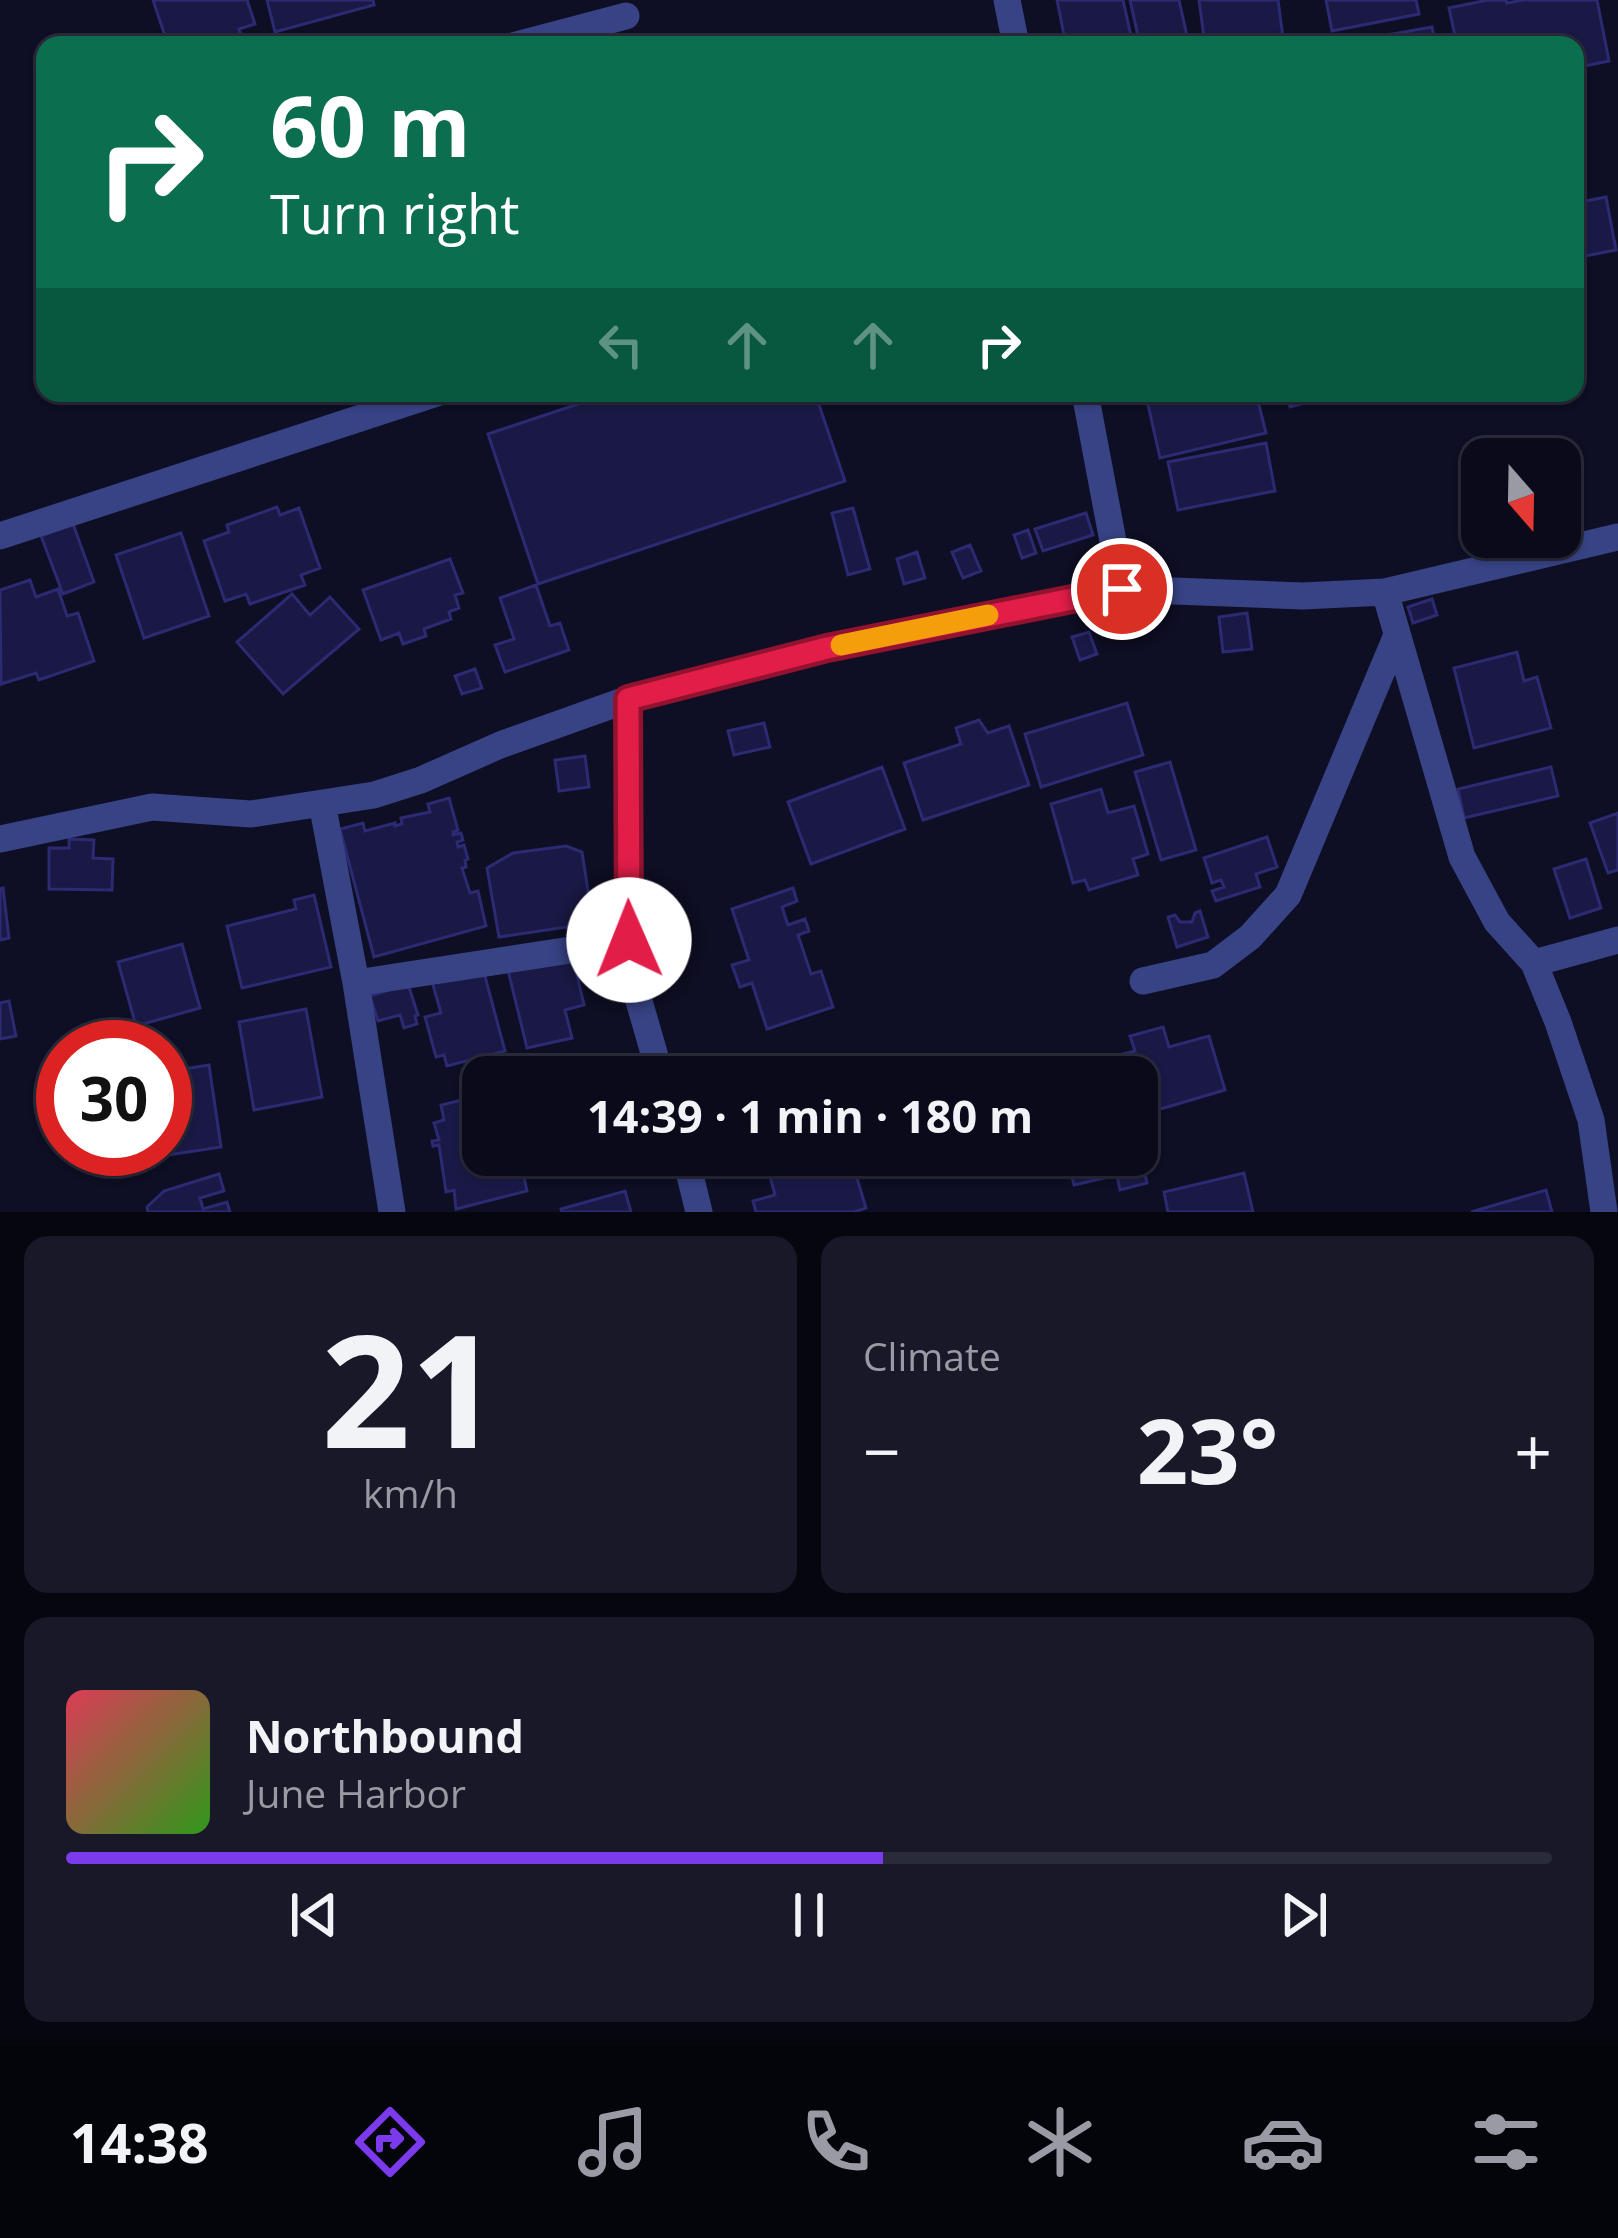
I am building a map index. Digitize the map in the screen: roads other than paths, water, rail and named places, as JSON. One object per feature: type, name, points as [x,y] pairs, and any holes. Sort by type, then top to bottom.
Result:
[{"type":"street","points":[[1007,0],[1014,36]]},
{"type":"street","points":[[543,36],[624,8]]},
{"type":"street","points":[[0,536],[409,402]]},
{"type":"street","points":[[1087,402],[1122,589]]},
{"type":"street","points":[[0,839],[152,807],[251,814],[374,794],[628,699],[827,648],[1122,589],[1303,596],[1385,592],[1618,537]]},
{"type":"street","points":[[1385,592],[1462,857],[1497,922],[1534,963],[1591,1120],[1604,1212]]},
{"type":"street","points":[[1144,981],[1213,965],[1250,937],[1288,895],[1397,635]]},
{"type":"street","points":[[628,699],[630,970],[655,1056]]},
{"type":"street","points":[[322,802],[392,1212]]},
{"type":"street","points":[[356,983],[629,940]]},
{"type":"street","points":[[1534,963],[1618,940]]},
{"type":"street","points":[[690,1176],[699,1212]]}]
